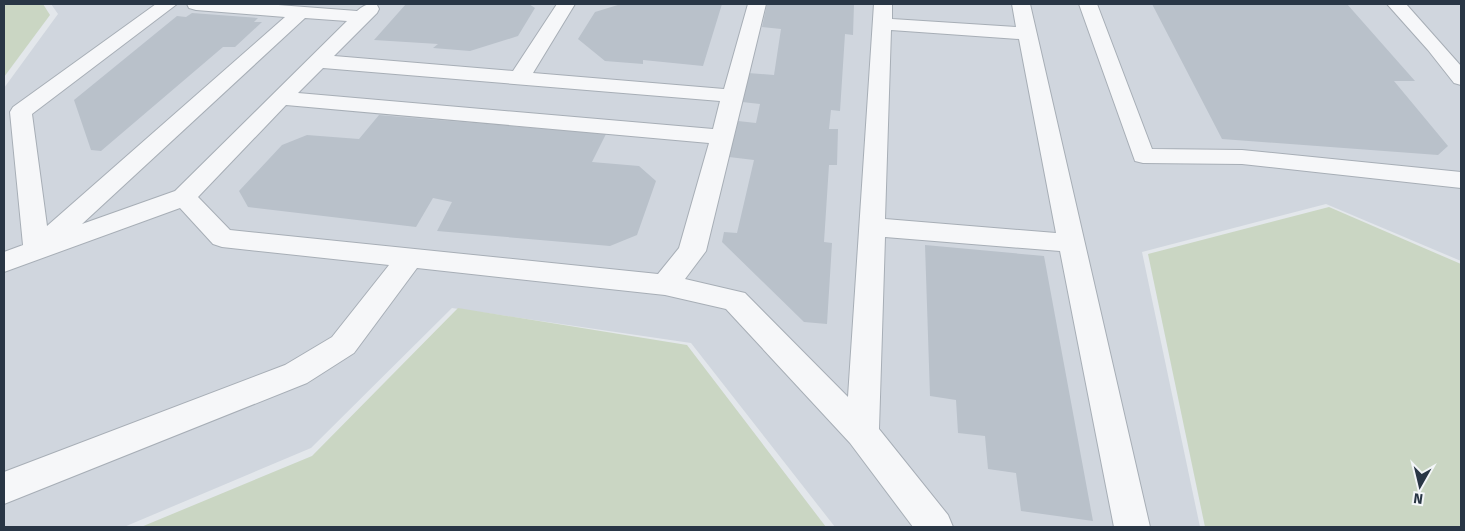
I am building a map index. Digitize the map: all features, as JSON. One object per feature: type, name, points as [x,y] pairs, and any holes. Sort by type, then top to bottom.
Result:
[{"type":"lane","points":[[37,250],[21,112],[168,4]]},
{"type":"lane","points":[[196,4],[300,12],[368,10]]},
{"type":"lane","points":[[519,78],[566,4]]},
{"type":"lane","points":[[665,285],[692,251],[757,4]]},
{"type":"lane","points":[[1021,4],[1132,527]]},
{"type":"lane","points":[[1088,4],[1143,156],[1242,157],[1461,180]]},
{"type":"lane","points":[[1396,4],[1436,46],[1461,79]]},
{"type":"lane","points":[[4,262],[184,197],[368,10]]},
{"type":"lane","points":[[37,250],[300,12]]},
{"type":"lane","points":[[862,433],[882,14],[1027,34]]},
{"type":"lane","points":[[318,61],[733,96]]},
{"type":"lane","points":[[281,98],[722,137]]},
{"type":"lane","points":[[184,197],[222,238],[665,285],[735,300],[862,433],[936,527]]},
{"type":"lane","points":[[872,227],[1072,243]]},
{"type":"lane","points":[[4,488],[296,374],[343,344],[410,258]]},
{"type":"shaded area","points":[[51,4],[1461,4],[1461,261],[1326,204],[1142,252],[1200,527],[835,527],[691,343],[452,308],[311,448],[124,527],[4,527],[4,88],[58,14]]},
{"type":"green space","points":[[4,4],[43,4],[50,15],[4,77]]},
{"type":"green space","points":[[1329,207],[1461,264],[1461,527],[1205,527],[1148,254]]},
{"type":"green space","points":[[458,308],[687,345],[826,527],[141,527],[312,456]]},
{"type":"building","points":[[406,4],[529,4],[535,8],[518,36],[470,51],[433,48],[438,44],[374,40]]},
{"type":"building","points":[[621,4],[722,4],[703,66],[643,60],[643,64],[605,61],[578,39],[595,12]]},
{"type":"building","points":[[767,4],[854,4],[853,35],[845,34],[840,111],[831,110],[829,129],[838,129],[837,165],[829,165],[824,242],[832,243],[827,324],[804,322],[722,242],[724,232],[737,233],[754,160],[729,157],[738,121],[756,123],[760,104],[742,102],[748,73],[774,75],[781,29],[762,27]]},
{"type":"building","points":[[1152,4],[1347,4],[1415,81],[1394,81],[1448,146],[1438,155],[1222,139]]},
{"type":"building","points":[[192,13],[258,18],[254,22],[262,22],[235,47],[223,47],[101,151],[91,150],[74,100],[177,16],[186,17]]},
{"type":"building","points":[[379,115],[606,134],[592,162],[639,166],[656,181],[637,235],[610,246],[437,231],[452,202],[433,198],[416,227],[248,207],[239,191],[282,145],[307,135],[359,139]]},
{"type":"building","points":[[925,245],[1044,256],[1093,521],[1021,511],[1016,473],[988,469],[985,436],[958,433],[956,400],[930,396]]}]
